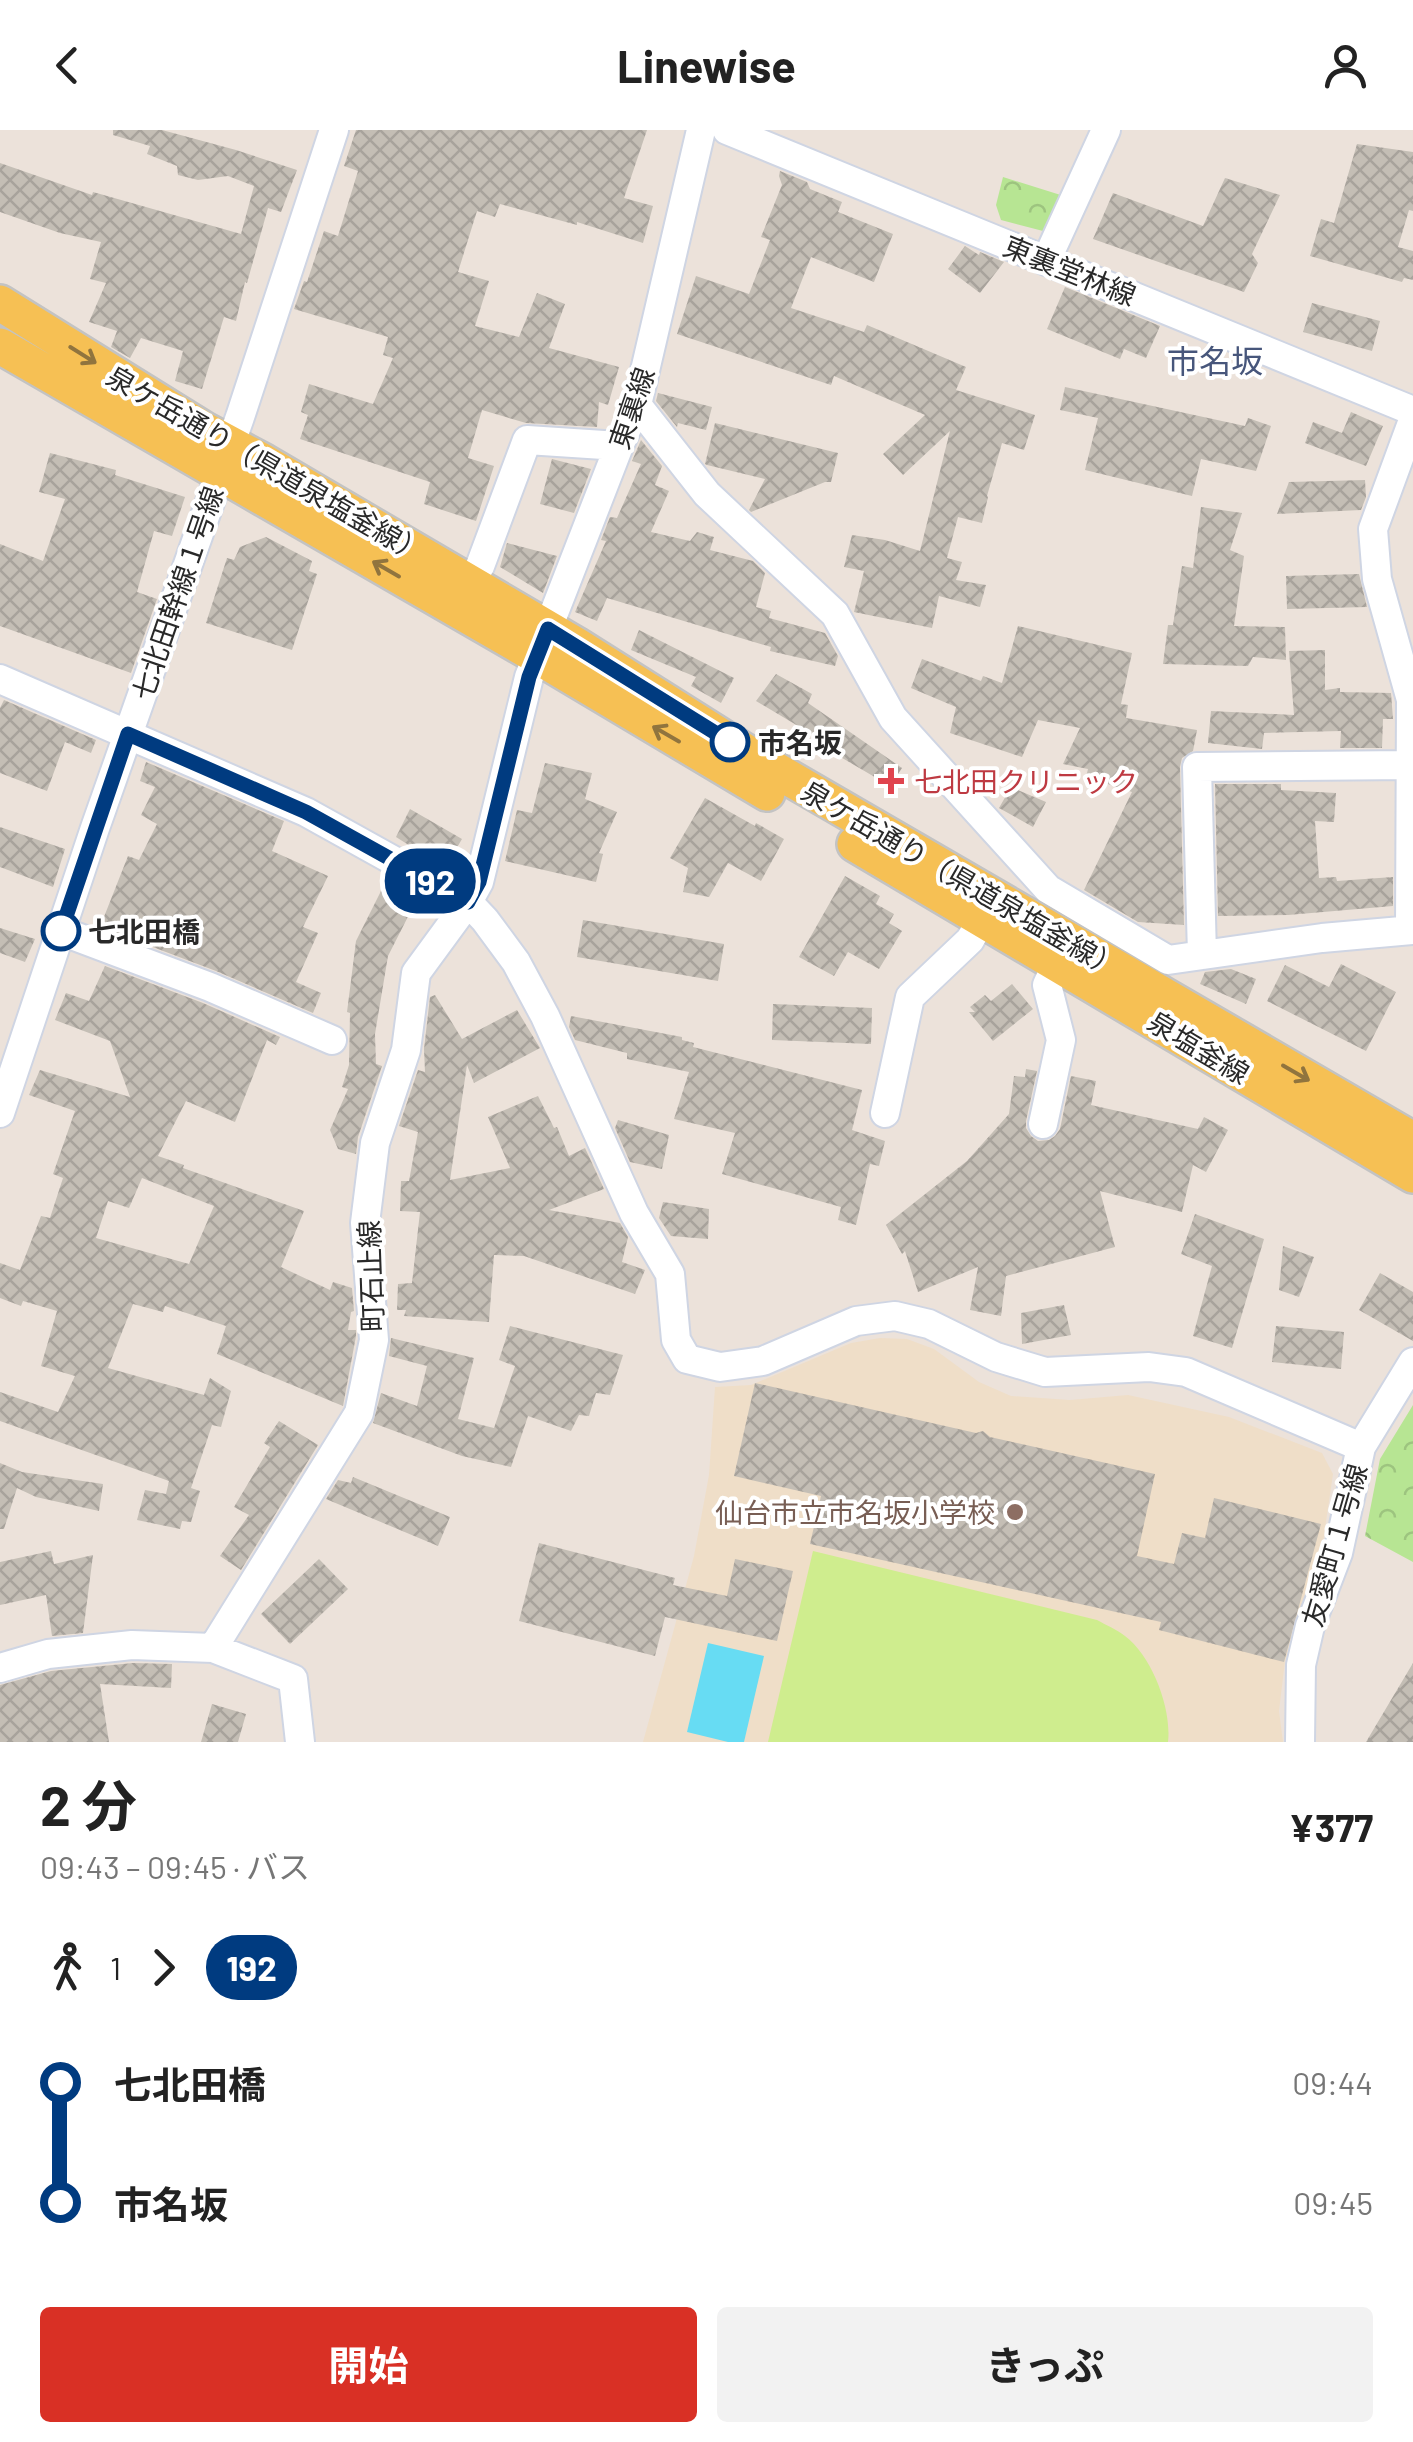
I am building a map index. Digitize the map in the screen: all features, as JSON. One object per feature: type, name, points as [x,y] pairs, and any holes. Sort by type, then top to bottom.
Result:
[{"type":"main road","name":"泉ケ岳通り（県道泉塩釜線）","points":[[0,303],[225,458],[470,583],[538,654],[760,761],[1413,1140]]},
{"type":"main road","name":"泉塩釜線","points":[[0,346],[225,458],[538,654],[982,919],[1070,938],[1413,1175]]},
{"type":"street","name":"七北田幹線１号線","points":[[0,1113],[334,130]]},
{"type":"street","name":"東裏線","points":[[538,654],[637,405],[701,130]]},
{"type":"street","name":"東裏堂林線","points":[[727,130],[1413,411]]},
{"type":"street","points":[[1046,261],[1106,130]]},
{"type":"street","points":[[637,405],[707,494],[836,614],[893,718],[1048,889],[1070,938],[1047,986],[1061,1040],[1043,1124]]},
{"type":"street","points":[[1070,938],[1168,960],[1411,930],[1411,700],[1377,579],[1373,529],[1413,420]]},
{"type":"street","points":[[470,583],[527,440],[619,446]]},
{"type":"street","name":"町石止線","points":[[213,1648],[359,1413],[374,1340],[365,1223],[375,1143],[406,1050],[416,974],[479,882],[538,654]]},
{"type":"street","points":[[0,680],[306,812],[468,902],[516,962],[545,1016],[634,1213],[670,1274],[676,1340],[688,1360],[720,1367],[763,1362],[856,1321],[895,1316],[929,1324],[996,1357],[1045,1372],[1149,1367],[1186,1372],[1361,1447]]},
{"type":"street","points":[[1202,955],[1197,767],[1409,765]]},
{"type":"street","points":[[885,1113],[910,997],[970,940],[982,919]]},
{"type":"street","points":[[61,931],[210,987],[332,1040]]},
{"type":"street","name":"友愛町１号線","points":[[1300,1742],[1302,1665],[1310,1626],[1338,1552],[1361,1447],[1413,1362]]},
{"type":"street","points":[[0,1668],[48,1654],[132,1645],[213,1648],[294,1679],[300,1742]]},
{"type":"shaded area","name":"仙台市立市名坂小学校","points":[[907,1339],[934,1349],[979,1382],[1011,1396],[1070,1400],[1128,1395],[1229,1417],[1322,1453],[1333,1474],[1322,1549],[1285,1661],[1279,1711],[1283,1742],[643,1742],[694,1556],[709,1475],[715,1387],[751,1385],[851,1343]]},
{"type":"green space","points":[[1003,177],[1067,197],[1055,225],[1043,231],[1001,220],[996,205]]},
{"type":"green space","points":[[1413,1405],[1413,1562],[1365,1536],[1380,1459]]},
{"type":"green space","points":[[813,1551],[1097,1620],[1111,1627],[1135,1645],[1152,1670],[1167,1714],[1168,1742],[768,1742]]},
{"type":"water","points":[[708,1643],[764,1656],[744,1742],[687,1732]]},
{"type":"building","points":[[113,130],[162,130],[297,170],[281,212],[268,208],[236,321],[224,317],[202,389],[175,381],[183,351],[141,338],[130,358],[111,347],[117,331],[89,322],[106,283],[90,279],[101,242],[60,233],[0,212],[0,163],[92,195],[93,192],[241,234],[254,186],[228,176],[198,180],[178,175],[177,166],[147,154],[150,146],[113,135]]},
{"type":"building","points":[[356,130],[647,130],[624,198],[653,206],[643,243],[500,204],[495,217],[477,211],[458,272],[489,281],[475,326],[519,337],[537,293],[565,304],[549,348],[619,367],[608,405],[599,402],[597,427],[526,423],[482,410],[468,458],[494,466],[476,521],[424,504],[430,482],[300,439],[308,415],[301,412],[309,384],[373,404],[393,358],[383,355],[388,337],[294,309],[324,231],[338,236],[358,171],[344,166]]},
{"type":"building","points":[[1357,144],[1413,152],[1413,211],[1409,210],[1398,247],[1413,251],[1413,280],[1404,278],[1402,282],[1310,256],[1321,219],[1334,223]]},
{"type":"building","points":[[780,171],[842,202],[838,212],[893,234],[874,282],[811,257],[791,308],[864,332],[867,325],[966,367],[956,390],[1035,415],[1024,450],[1002,443],[982,523],[958,517],[947,558],[962,562],[956,580],[986,585],[980,607],[939,596],[932,628],[854,612],[864,571],[844,567],[852,535],[920,551],[950,431],[903,475],[883,454],[925,415],[834,376],[831,385],[677,334],[696,276],[749,294],[770,240],[761,237],[782,185]]},
{"type":"building","points":[[1225,178],[1280,195],[1252,254],[1258,263],[1244,292],[1093,239],[1113,193],[1203,226]]},
{"type":"building","points":[[965,246],[979,255],[980,252],[1004,262],[980,293],[948,269]]},
{"type":"building","points":[[1065,287],[1160,326],[1146,358],[1124,349],[1120,359],[1047,329]]},
{"type":"building","points":[[1312,303],[1380,321],[1372,351],[1303,332]]},
{"type":"building","points":[[1065,387],[1245,426],[1248,418],[1271,426],[1256,471],[1201,459],[1192,496],[1085,470],[1098,418],[1060,410]]},
{"type":"building","points":[[658,393],[712,407],[706,430],[678,423],[677,427],[656,401]]},
{"type":"building","points":[[1351,412],[1383,426],[1366,466],[1305,443],[1313,422],[1342,433]]},
{"type":"building","points":[[715,423],[838,453],[831,482],[751,512],[765,479],[705,464]]},
{"type":"building","points":[[641,440],[662,466],[655,485],[669,491],[651,532],[690,541],[697,532],[714,537],[710,550],[753,561],[765,573],[756,607],[771,611],[769,618],[825,633],[838,656],[835,666],[770,651],[771,647],[607,598],[597,621],[575,612],[606,541],[601,540],[610,517],[617,518],[641,464],[632,461]]},
{"type":"building","points":[[50,453],[116,470],[115,475],[185,497],[172,536],[154,531],[137,592],[157,599],[131,673],[0,626],[0,544],[43,561],[65,499],[39,492]]},
{"type":"building","points":[[552,459],[591,469],[574,513],[540,504]]},
{"type":"building","points":[[1365,480],[1366,497],[1361,510],[1277,514],[1289,482]]},
{"type":"building","points":[[1201,507],[1242,513],[1230,550],[1244,556],[1234,626],[1285,627],[1286,660],[1253,657],[1248,666],[1163,664],[1182,566],[1193,568]]},
{"type":"building","points":[[266,537],[312,561],[309,571],[317,574],[292,650],[206,623],[227,558],[234,560],[240,547]]},
{"type":"building","points":[[507,543],[557,556],[543,593],[500,567]]},
{"type":"building","points":[[1359,574],[1367,607],[1287,609],[1286,576]]},
{"type":"building","points":[[1018,626],[1132,653],[1121,704],[1128,705],[1126,718],[1197,730],[1193,751],[1182,758],[1180,767],[1184,925],[1138,922],[1084,890],[1132,792],[1086,777],[1088,769],[1063,764],[1080,728],[1038,720],[1022,757],[950,733],[956,707],[911,688],[922,659],[981,681],[983,676],[1002,683]]},
{"type":"building","points":[[639,630],[734,678],[721,703],[691,686],[696,677],[631,650]]},
{"type":"building","points":[[1325,650],[1325,690],[1391,693],[1393,719],[1383,719],[1382,748],[1340,748],[1341,731],[1264,733],[1262,749],[1208,743],[1211,711],[1294,715],[1289,651]]},
{"type":"building","points":[[776,674],[812,694],[808,703],[902,768],[890,786],[756,701]]},
{"type":"building","points":[[4,700],[96,740],[91,753],[65,742],[47,791],[0,773],[0,708]]},
{"type":"building","points":[[146,762],[284,821],[272,851],[328,876],[303,927],[318,933],[296,982],[321,993],[313,1013],[100,927],[128,856],[139,860],[157,824],[141,815],[155,787],[140,781]]},
{"type":"building","points":[[545,763],[592,773],[585,799],[617,812],[599,853],[603,854],[596,882],[505,861],[517,810],[532,813]]},
{"type":"building","points":[[1215,784],[1281,784],[1281,790],[1336,793],[1334,822],[1315,821],[1319,878],[1336,877],[1337,881],[1393,877],[1393,906],[1218,916]]},
{"type":"building","points":[[1011,787],[1046,802],[1033,827],[999,808]]},
{"type":"building","points":[[705,798],[784,839],[761,881],[728,863],[709,897],[683,892],[688,868],[670,858]]},
{"type":"building","points":[[410,809],[462,839],[445,868],[396,837]]},
{"type":"building","points":[[0,827],[65,849],[53,887],[0,867]]},
{"type":"building","points":[[845,876],[880,896],[876,904],[894,914],[889,923],[902,931],[879,969],[848,952],[834,976],[799,957]]},
{"type":"building","points":[[386,881],[419,895],[388,956],[375,1034],[376,1064],[382,1066],[356,1154],[338,1149],[330,1130],[348,1089],[342,1087],[349,1065],[347,1012],[356,941]]},
{"type":"building","points":[[583,920],[724,944],[718,981],[577,957]]},
{"type":"building","points":[[0,928],[35,939],[25,962],[0,953]]},
{"type":"building","points":[[1341,964],[1396,992],[1366,1051],[1267,1001],[1285,965],[1329,987]]},
{"type":"building","points":[[105,966],[280,1037],[276,1045],[267,1040],[235,1122],[186,1101],[158,1156],[304,1211],[281,1267],[330,1290],[333,1282],[352,1288],[354,1311],[348,1330],[356,1330],[356,1336],[343,1406],[217,1354],[226,1326],[165,1306],[163,1312],[133,1304],[108,1368],[204,1395],[210,1378],[231,1391],[221,1427],[212,1425],[191,1488],[200,1491],[191,1522],[182,1521],[180,1529],[137,1520],[145,1490],[166,1494],[169,1481],[0,1421],[0,1392],[58,1412],[75,1376],[41,1366],[57,1311],[23,1301],[21,1306],[0,1298],[0,1263],[20,1270],[41,1216],[50,1218],[63,1178],[53,1174],[75,1111],[29,1095],[40,1070],[130,1097],[110,1041],[55,1020],[66,993],[89,1001]],"holes":[[[142,1178],[214,1206],[189,1264],[96,1238],[108,1201],[129,1208]]]},
{"type":"building","points":[[1231,969],[1256,979],[1246,1004],[1200,984],[1205,972]]},
{"type":"building","points":[[1012,984],[1033,1009],[993,1041],[969,1012],[975,1012],[970,1007],[985,995],[991,1001]]},
{"type":"building","points":[[435,995],[462,1039],[517,1010],[540,1048],[474,1083],[467,1065],[450,1180],[510,1168],[488,1117],[538,1096],[569,1156],[585,1148],[604,1189],[549,1210],[620,1223],[628,1237],[622,1262],[645,1270],[635,1294],[524,1256],[494,1255],[489,1322],[404,1316],[406,1310],[397,1310],[398,1284],[412,1283],[420,1212],[400,1211],[401,1181],[409,1181],[418,1132],[399,1126],[418,1070],[425,1072],[430,997]]},
{"type":"building","points":[[773,1004],[872,1008],[871,1044],[772,1040]]},
{"type":"building","points":[[571,1016],[682,1037],[694,1043],[693,1047],[862,1090],[852,1130],[885,1141],[879,1166],[870,1164],[856,1225],[838,1220],[841,1207],[722,1174],[735,1133],[674,1119],[689,1072],[627,1059],[627,1053],[575,1040],[569,1027]]},
{"type":"building","points":[[1026,1069],[1037,1071],[1026,1128],[1038,1141],[1049,1140],[1060,1129],[1071,1076],[1096,1081],[1091,1105],[1198,1129],[1204,1117],[1228,1130],[1206,1172],[1193,1165],[1182,1212],[1100,1191],[1115,1247],[1006,1276],[1001,1316],[970,1310],[978,1267],[918,1292],[905,1251],[902,1254],[886,1225],[967,1161],[1009,1114],[1014,1076],[1025,1077]]},
{"type":"building","points":[[618,1120],[669,1135],[662,1169],[630,1162],[615,1128]]},
{"type":"building","points":[[663,1202],[709,1209],[708,1239],[671,1236],[659,1218]]},
{"type":"building","points":[[1195,1214],[1264,1239],[1232,1348],[1193,1336],[1212,1266],[1181,1254]]},
{"type":"building","points":[[1283,1246],[1314,1257],[1299,1297],[1279,1290]]},
{"type":"building","points":[[1380,1273],[1413,1292],[1413,1341],[1359,1310]]},
{"type":"building","points":[[1064,1305],[1071,1335],[1022,1344],[1021,1313]]},
{"type":"building","points":[[510,1326],[623,1355],[610,1395],[596,1393],[589,1416],[579,1415],[571,1431],[528,1416],[511,1467],[462,1456],[373,1423],[381,1393],[417,1406],[427,1366],[389,1356],[391,1338],[474,1358],[458,1419],[494,1428],[515,1366],[499,1360]]},
{"type":"building","points":[[1276,1326],[1344,1332],[1341,1369],[1272,1362]]},
{"type":"building","points":[[755,1383],[976,1433],[983,1431],[990,1437],[1155,1474],[1137,1556],[1174,1564],[1182,1533],[1205,1538],[1214,1498],[1321,1524],[1284,1662],[1159,1630],[1161,1622],[810,1544],[821,1496],[734,1476]]},
{"type":"building","points":[[279,1421],[318,1445],[241,1570],[220,1556],[249,1515],[234,1507],[270,1447],[264,1443]]},
{"type":"building","points":[[0,1463],[22,1472],[103,1484],[99,1511],[36,1497],[17,1488],[4,1529],[0,1529]]},
{"type":"building","points":[[353,1477],[450,1517],[438,1546],[326,1499],[338,1480],[351,1483]]},
{"type":"building","points":[[539,1543],[675,1578],[673,1585],[727,1596],[735,1559],[793,1571],[777,1641],[665,1617],[655,1656],[519,1621]]},
{"type":"building","points":[[51,1551],[54,1564],[93,1555],[83,1633],[52,1636],[46,1595],[0,1605],[0,1562]]},
{"type":"building","points":[[319,1559],[348,1589],[290,1644],[261,1614]]},
{"type":"building","points":[[133,1663],[172,1664],[171,1688],[100,1684],[109,1742],[0,1742],[0,1685],[51,1671]]},
{"type":"building","points":[[1413,1663],[1413,1742],[1366,1742]]},
{"type":"building","points":[[212,1704],[246,1714],[238,1742],[201,1742]]},
{"type":"bus line","name":"192","points":[[61,931],[128,734],[306,812],[468,902],[479,882],[529,677],[548,629],[730,742]]},
{"type":"place","name":"市名坂","points":[[730,742]]},
{"type":"place","name":"七北田クリニック","points":[[891,781]]},
{"type":"place","name":"七北田橋","points":[[61,931]]},
{"type":"place","name":"仙台市立市名坂小学校","points":[[1015,1512]]},
{"type":"district","name":"市名坂","points":[[1215,360]]}]
